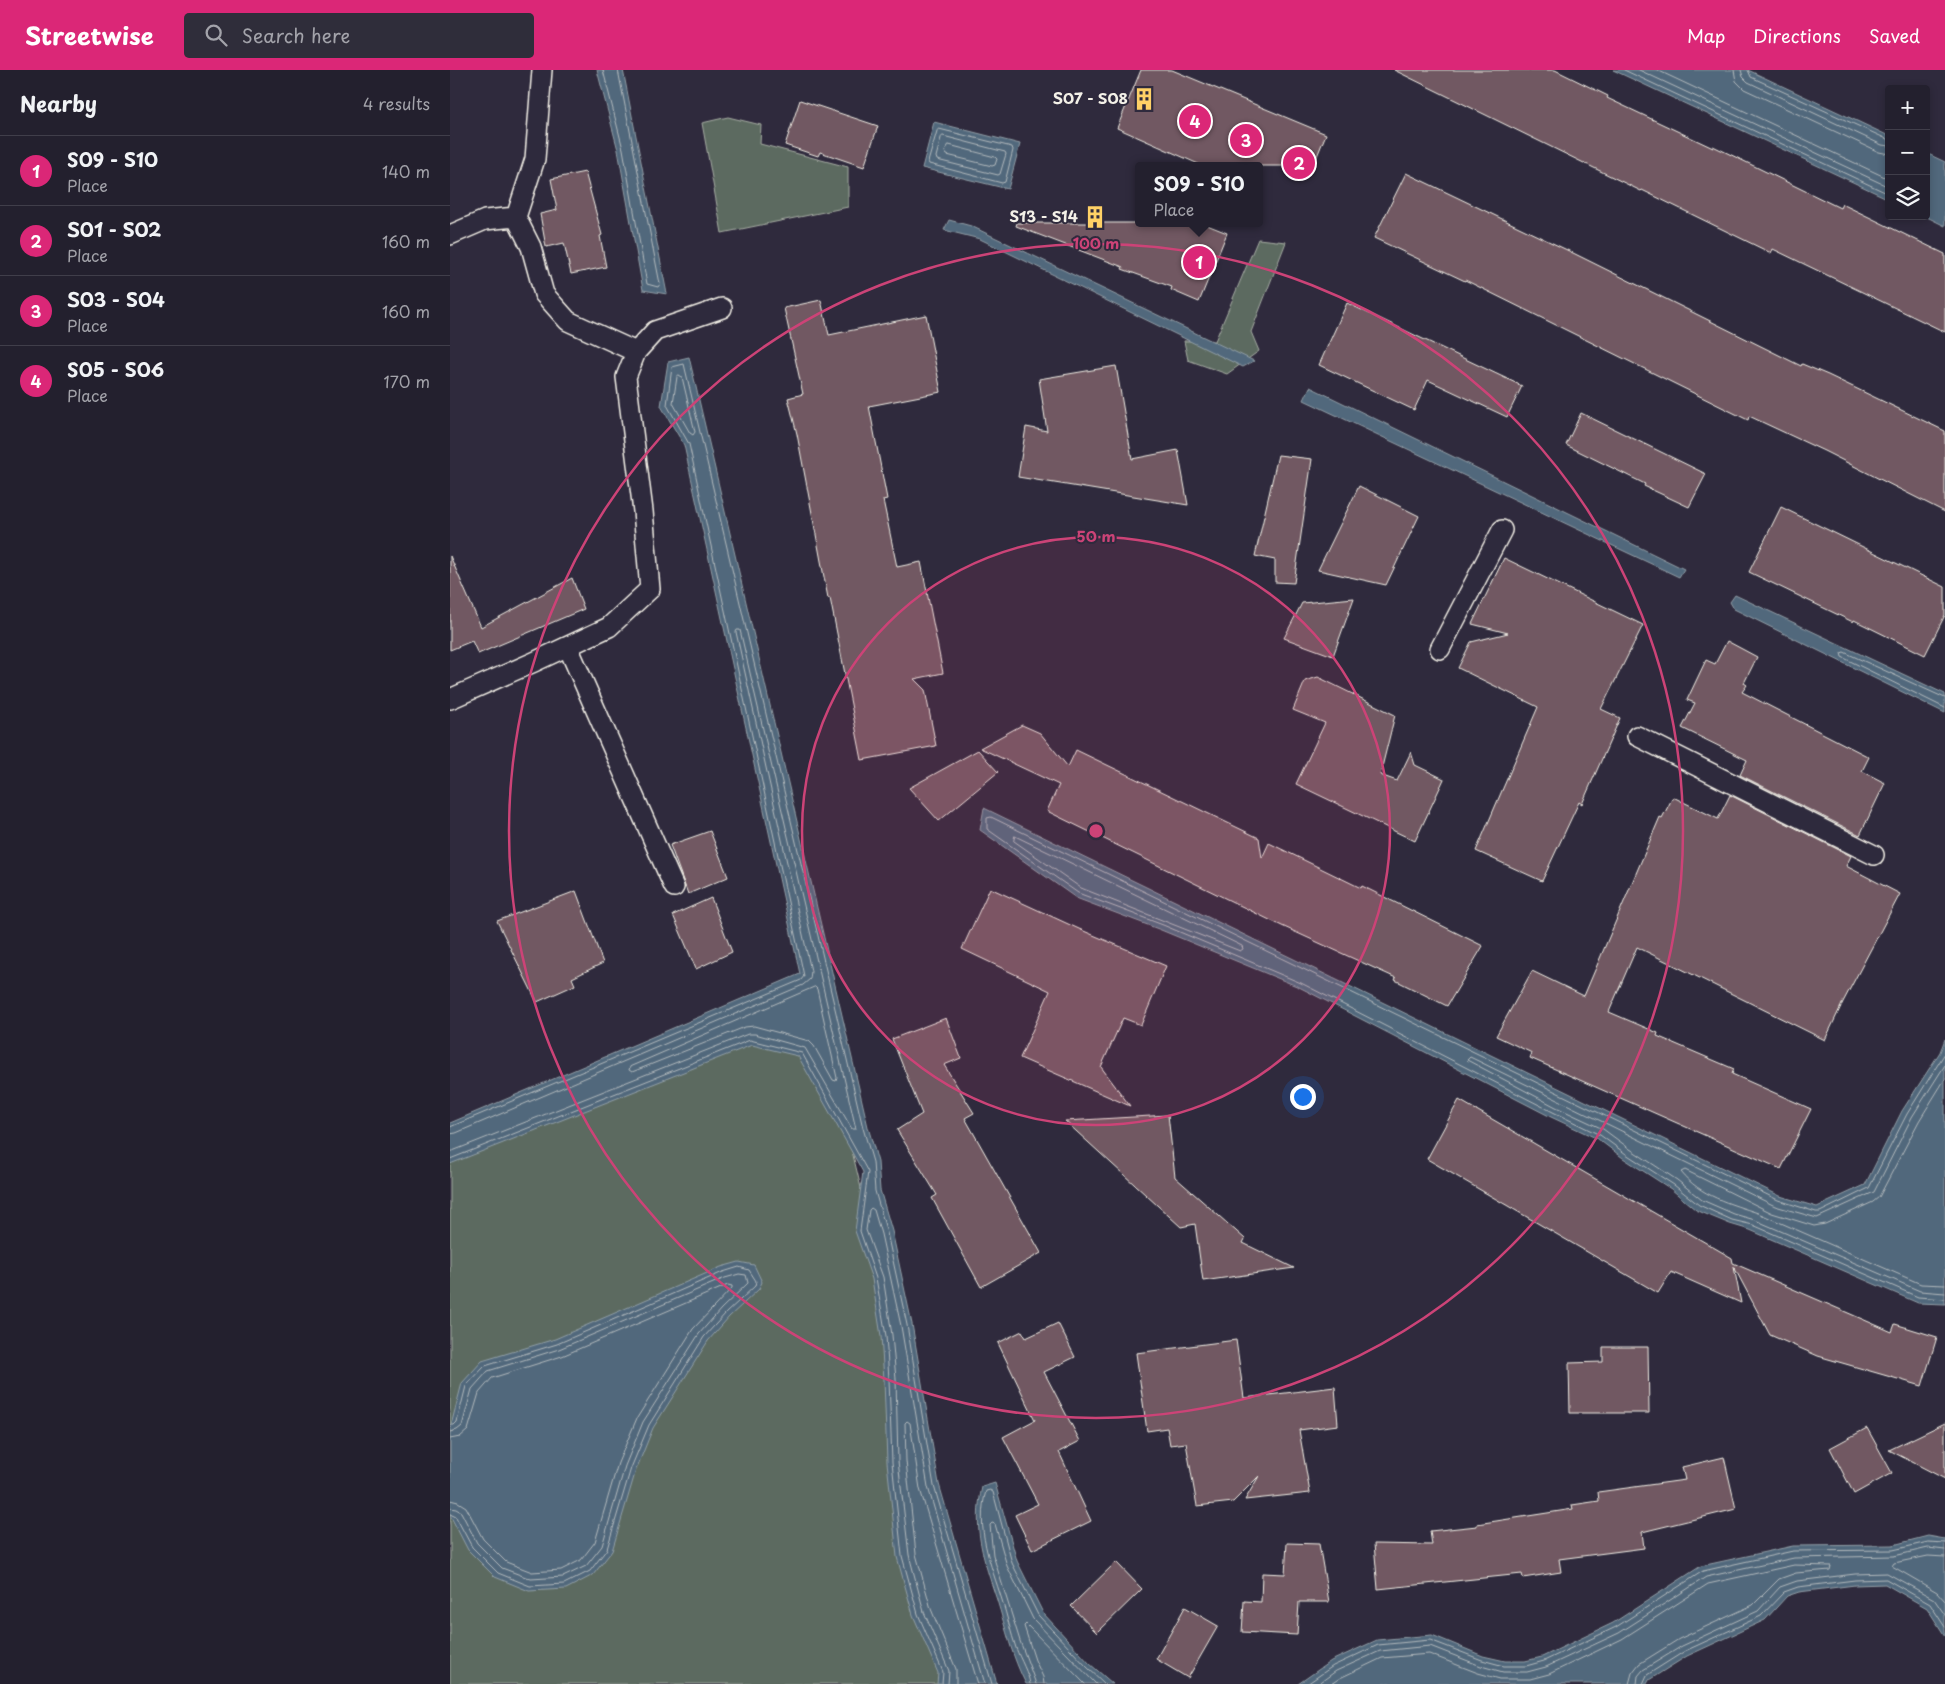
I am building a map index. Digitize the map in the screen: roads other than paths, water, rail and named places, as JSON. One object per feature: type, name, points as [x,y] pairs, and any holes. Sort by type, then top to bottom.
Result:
[{"type":"lane","points":[[542,70],[535,159],[516,216],[531,247],[544,294],[568,321],[636,352]]},
{"type":"lane","points":[[450,235],[485,220],[516,216]]},
{"type":"lane","points":[[450,699],[568,647],[608,627],[650,589],[643,511],[626,377],[636,352],[655,331],[722,308]]},
{"type":"lane","points":[[1440,648],[1502,530]]},
{"type":"lane","points":[[568,647],[674,887]]},
{"type":"lane","points":[[1637,736],[1874,855]]},
{"type":"water","points":[[597,70],[623,70],[667,294],[643,290],[618,150]]},
{"type":"water","points":[[1613,70],[1748,70],[1885,134],[1885,197]]},
{"type":"water","points":[[934,122],[1020,144],[1008,189],[922,168]]},
{"type":"water","points":[[1930,155],[1945,162],[1945,226],[1930,218]]},
{"type":"water","points":[[949,220],[971,226],[1254,361],[1243,367],[980,239],[944,230]]},
{"type":"water","points":[[689,357],[868,1127],[878,1162],[880,1190],[892,1231],[912,1324],[939,1484],[997,1684],[937,1684],[938,1673],[913,1615],[897,1557],[887,1462],[881,1336],[872,1279],[855,1231],[863,1172],[798,1056],[752,1045],[450,1164],[450,1123],[800,974],[684,445],[661,406],[668,362]]},
{"type":"water","points":[[1310,387],[1684,569],[1679,577],[1304,400]]},
{"type":"water","points":[[1735,595],[1945,694],[1945,713],[1734,609],[1730,602]]},
{"type":"water","points":[[984,808],[1780,1196],[1817,1207],[1865,1185],[1902,1111],[1940,1052],[1945,1039],[1945,1304],[1918,1303],[1750,1230],[1696,1210],[1671,1189],[1623,1158],[1598,1139],[1551,1117],[1299,987],[1161,930],[1076,898],[980,830]]},
{"type":"water","points":[[739,1262],[754,1265],[762,1282],[759,1289],[729,1317],[708,1341],[653,1428],[636,1470],[612,1551],[593,1575],[566,1589],[529,1591],[495,1577],[468,1550],[450,1515],[450,1429],[462,1383],[482,1361],[555,1339],[721,1267]]},
{"type":"water","points":[[995,1483],[1017,1561],[1043,1613],[1090,1664],[1113,1684],[1026,1684],[1010,1643],[981,1545],[978,1517],[982,1487]]},
{"type":"water","points":[[1928,1536],[1945,1539],[1945,1636],[1927,1608],[1885,1584],[1855,1585],[1799,1592],[1787,1596],[1765,1620],[1687,1656],[1649,1680],[1647,1684],[1298,1684],[1331,1661],[1377,1640],[1432,1635],[1483,1656],[1505,1661],[1525,1661],[1542,1657],[1613,1623],[1701,1566],[1793,1546],[1893,1545]]},
{"type":"place","name":"S07 - S08","points":[[1144,99]]},
{"type":"place","name":"S05 - S06","points":[[1195,121]]},
{"type":"place","name":"S03 - S04","points":[[1246,140]]},
{"type":"place","name":"S01 - S02","points":[[1299,163]]},
{"type":"place","name":"S13 - S14","points":[[1095,217]]},
{"type":"place","name":"S09 - S10","points":[[1199,262]]}]
